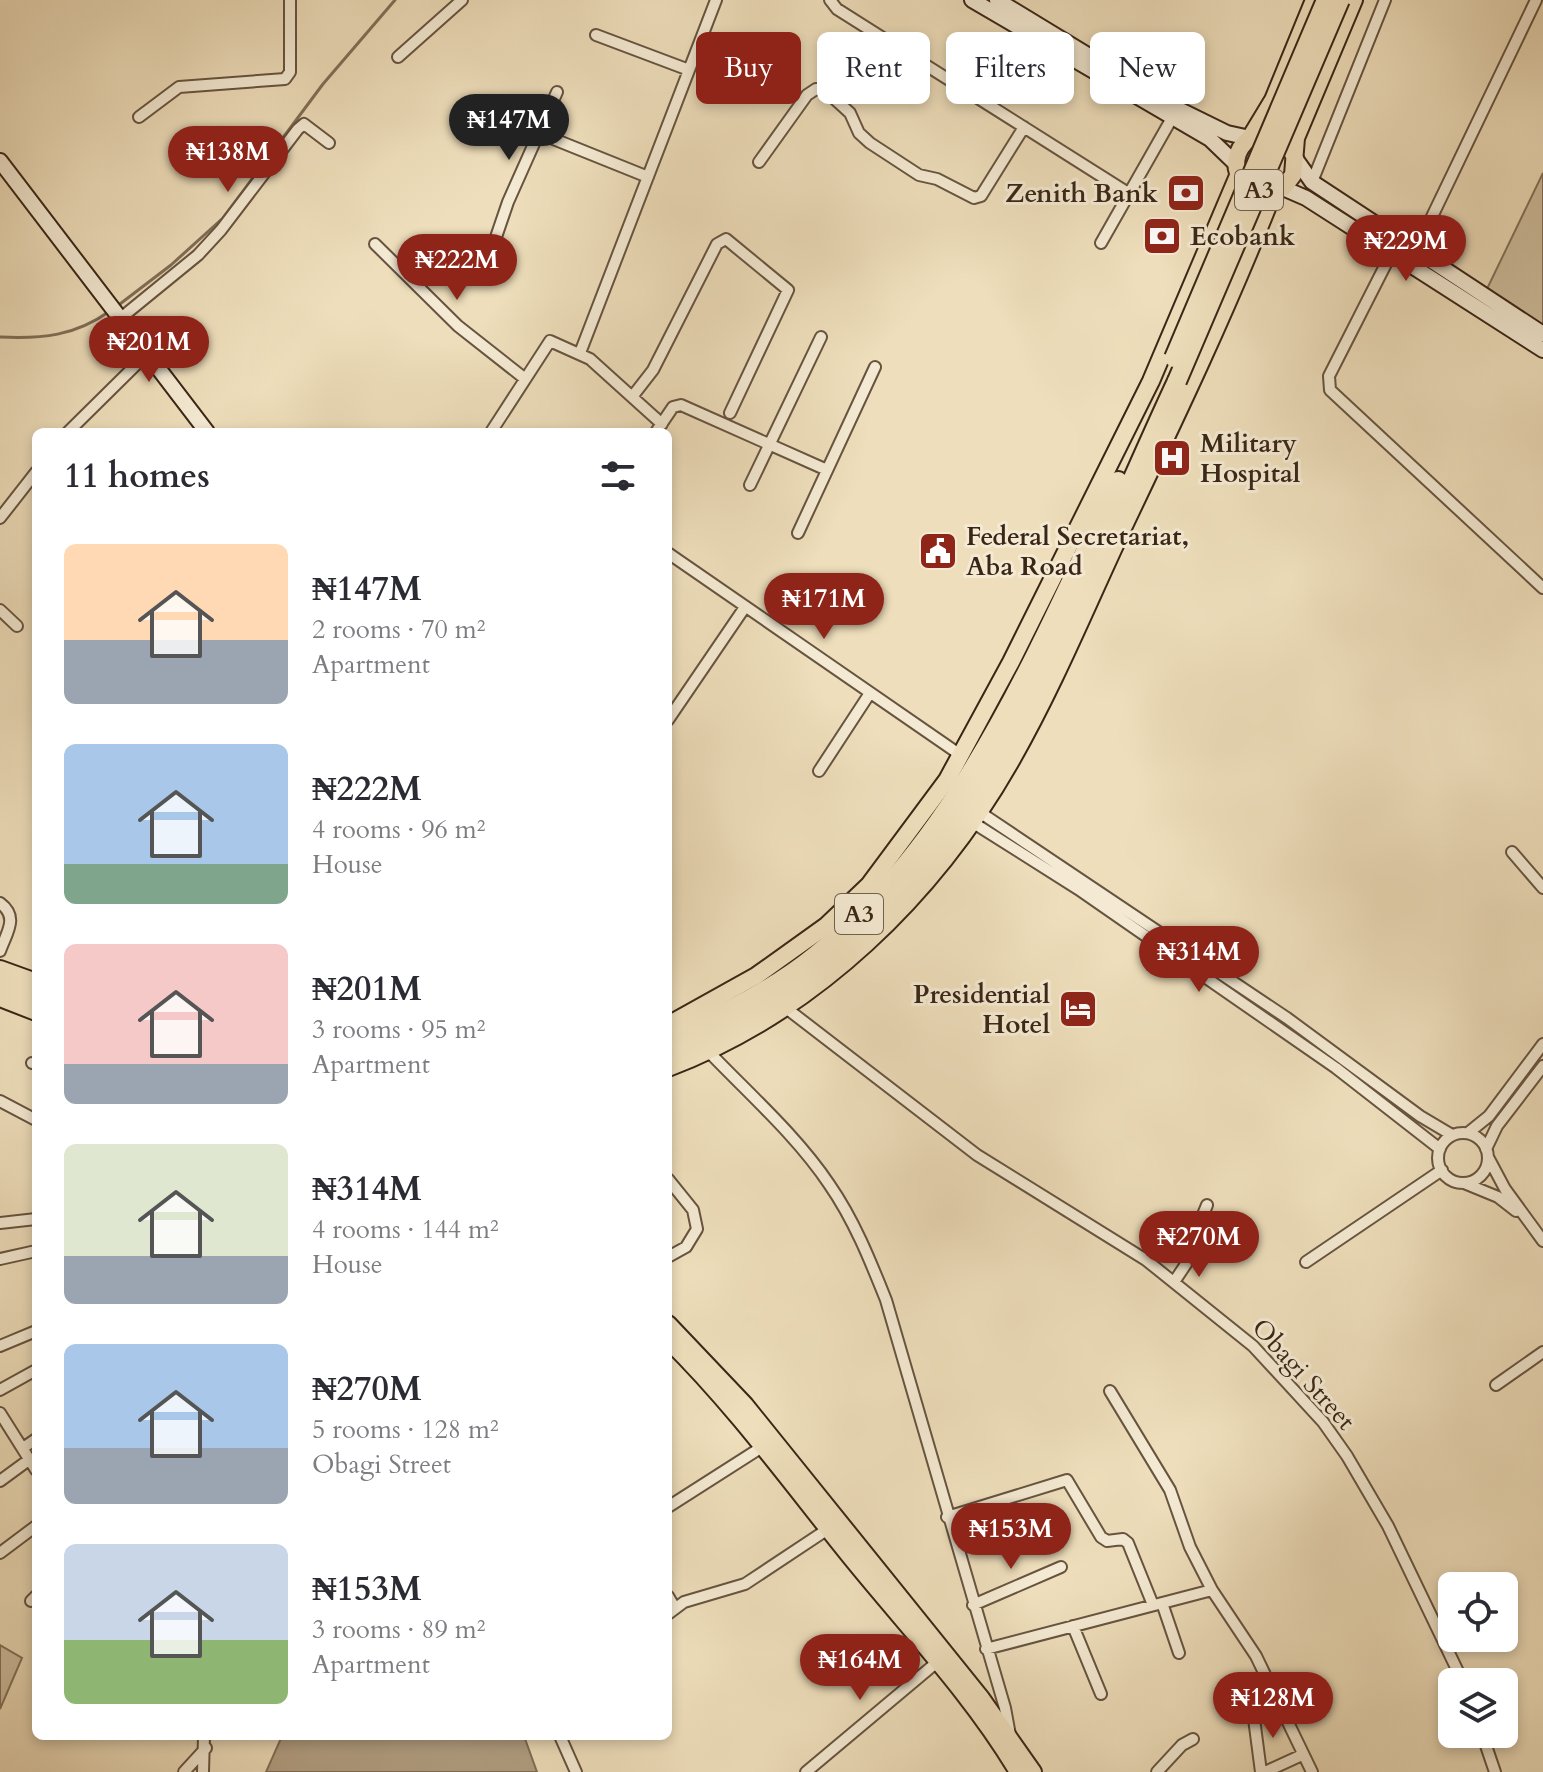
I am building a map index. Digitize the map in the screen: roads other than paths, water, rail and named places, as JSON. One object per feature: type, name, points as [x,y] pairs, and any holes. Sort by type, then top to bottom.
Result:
[{"type":"highway","name":"A3","points":[[672,1052],[702,1032],[805,980],[881,912],[934,853],[1003,749],[1103,548],[1326,0]]},
{"type":"highway","name":"A3","points":[[702,1032],[716,1006],[828,944],[918,849],[976,763],[1172,378],[1340,0]]},
{"type":"highway","points":[[811,990],[881,912]]},
{"type":"highway","points":[[0,970],[32,982]]},
{"type":"highway","points":[[0,987],[32,999]]},
{"type":"highway","name":"A3","points":[[672,1037],[702,1032]]},
{"type":"main road","points":[[972,0],[1210,139],[1249,189],[1278,191],[1306,198],[1543,350]]},
{"type":"main road","points":[[997,0],[1168,104],[1227,133],[1250,138],[1274,135],[1287,143],[1312,182],[1543,334]]},
{"type":"main road","points":[[672,1064],[702,1032],[869,885],[962,756],[1151,381],[1237,170],[1238,152],[1273,100],[1314,0]]},
{"type":"main road","points":[[672,1026],[702,1032],[786,1008],[811,990],[908,902],[975,817],[1011,760],[1083,617],[1278,191],[1293,175],[1296,138],[1354,0]]},
{"type":"main road","points":[[0,161],[204,428]]},
{"type":"main road","points":[[0,963],[32,975]]},
{"type":"main road","points":[[0,998],[32,1010]]},
{"type":"main road","points":[[672,1328],[745,1405],[981,1698],[1033,1772]]},
{"type":"main road","points":[[672,1344],[704,1376],[762,1447],[936,1663],[1018,1772]]},
{"type":"street","points":[[139,117],[179,87],[285,79],[290,72],[290,0]]},
{"type":"street","points":[[398,57],[462,0]]},
{"type":"street","points":[[830,0],[837,9],[1128,193]]},
{"type":"street","points":[[1312,182],[1385,0]]},
{"type":"street","points":[[1416,250],[1536,0]]},
{"type":"street","points":[[580,353],[713,1]]},
{"type":"street","points":[[596,35],[689,70]]},
{"type":"street","points":[[759,162],[807,95],[816,89],[826,91],[850,113],[859,133],[870,143],[919,175],[937,179],[974,198],[981,196],[1024,127]]},
{"type":"street","points":[[494,243],[508,202],[541,134],[557,92]]},
{"type":"street","points":[[1101,243],[1172,118]]},
{"type":"street","points":[[117,311],[198,255],[304,124],[329,143]]},
{"type":"street","points":[[541,134],[648,177]]},
{"type":"street","points":[[632,397],[653,370],[717,244],[726,239],[788,290],[730,413]]},
{"type":"street","points":[[375,244],[452,320],[524,378]]},
{"type":"street","points":[[1392,252],[1329,376],[1330,390],[1543,588]]},
{"type":"street","points":[[750,485],[821,337]]},
{"type":"street","points":[[493,428],[546,342],[556,342],[580,353],[632,397],[659,428],[673,407],[681,405],[827,470]]},
{"type":"street","points":[[72,428],[149,352]]},
{"type":"street","points":[[798,533],[875,367]]},
{"type":"street","points":[[0,518],[32,477]]},
{"type":"street","points":[[672,556],[962,756]]},
{"type":"street","points":[[672,714],[745,607]]},
{"type":"street","points":[[0,610],[17,626]]},
{"type":"street","points":[[819,771],[870,693]]},
{"type":"street","points":[[975,817],[1452,1135],[1468,1133],[1489,1116],[1543,1044]]},
{"type":"street","points":[[1512,852],[1543,888]]},
{"type":"street","points":[[1081,885],[1336,1068],[1440,1149]]},
{"type":"street","points":[[0,903],[12,917],[0,951]]},
{"type":"street","name":"Obagi Street","points":[[786,1008],[977,1155],[1146,1260],[1253,1346],[1323,1422],[1388,1526],[1456,1668]]},
{"type":"street","points":[[702,1032],[803,1149],[856,1228],[886,1300],[997,1682],[1010,1739]]},
{"type":"street","points":[[1462,1182],[1483,1173],[1497,1126],[1543,1066]]},
{"type":"street","points":[[0,1101],[32,1118]]},
{"type":"street","points":[[1468,1133],[1487,1153],[1524,1217],[1543,1241]]},
{"type":"street","points":[[1442,1170],[1440,1149],[1452,1135]]},
{"type":"street","points":[[1442,1170],[1498,1197],[1524,1217]]},
{"type":"street","points":[[1306,1262],[1442,1170]]},
{"type":"street","points":[[672,1184],[693,1210],[697,1229],[686,1247],[672,1255]]},
{"type":"street","points":[[1174,1282],[1202,1240],[1200,1222],[1207,1205]]},
{"type":"street","points":[[0,1223],[32,1219]]},
{"type":"street","points":[[0,1259],[32,1252]]},
{"type":"street","points":[[0,1346],[32,1333]]},
{"type":"street","points":[[1496,1385],[1543,1352]]},
{"type":"street","points":[[0,1390],[32,1372]]},
{"type":"street","points":[[1110,1391],[1170,1490],[1190,1547],[1212,1590],[1256,1656],[1312,1772]]},
{"type":"street","points":[[0,1413],[32,1463]]},
{"type":"street","points":[[23,1448],[32,1442]]},
{"type":"street","points":[[672,1504],[762,1447]]},
{"type":"street","points":[[0,1481],[30,1459]]},
{"type":"street","points":[[947,1517],[1067,1480],[1101,1537],[1107,1541],[1123,1539],[1128,1543],[1179,1653]]},
{"type":"street","points":[[0,1553],[32,1529]]},
{"type":"street","points":[[672,1611],[697,1597],[745,1584],[828,1529]]},
{"type":"street","points":[[973,1605],[1061,1567]]},
{"type":"street","points":[[986,1649],[1212,1590]]},
{"type":"street","points":[[1073,1626],[1101,1694]]},
{"type":"street","points":[[806,1772],[936,1663]]},
{"type":"street","points":[[981,1698],[997,1682]]},
{"type":"street","points":[[1253,1711],[1263,1772],[1302,1755]]},
{"type":"street","points":[[1157,1772],[1182,1745],[1193,1739]]},
{"type":"street","points":[[203,1772],[205,1740]]},
{"type":"street","points":[[562,1740],[576,1772]]},
{"type":"street","points":[[184,1772],[206,1748]]},
{"type":"street","points":[[1487,1748],[1495,1772]]},
{"type":"waterway","points":[[116,307],[171,265],[223,218],[323,84],[395,0]]},
{"type":"waterway","points":[[0,337],[30,337],[71,331],[110,311]]},
{"type":"place","name":"Zenith Bank","points":[[1186,193]]},
{"type":"place","name":"Ecobank","points":[[1162,236]]},
{"type":"place","name":"Military Hospital","points":[[1172,458]]},
{"type":"place","name":"Federal Secretariat, Aba Road","points":[[938,551]]},
{"type":"place","name":"Presidential Hotel","points":[[1078,1009]]}]
